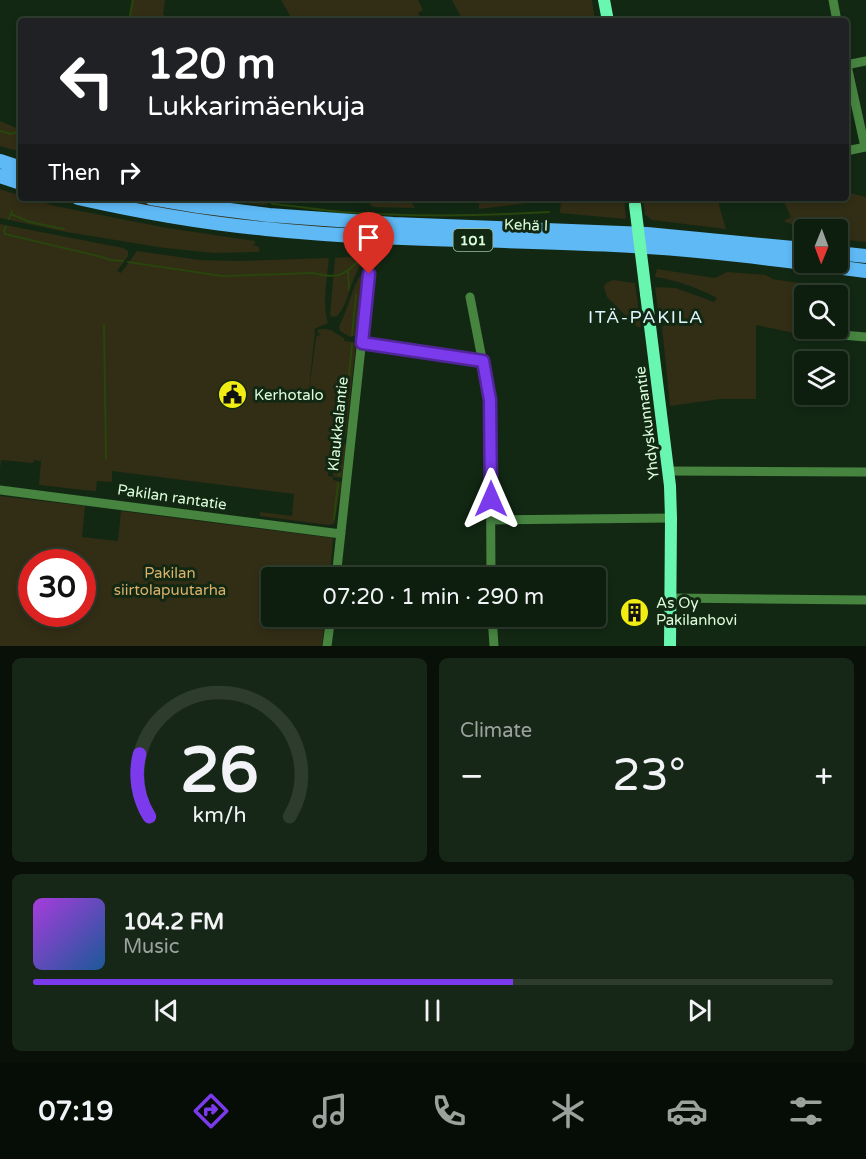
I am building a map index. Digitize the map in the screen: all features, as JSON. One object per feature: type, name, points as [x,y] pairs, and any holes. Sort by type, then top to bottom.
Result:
[{"type":"highway","points":[[0,161],[18,167]]},
{"type":"highway","points":[[0,176],[18,182]]},
{"type":"highway","name":"Kehä I","points":[[92,201],[152,214],[267,230],[636,246],[866,271]]},
{"type":"highway","name":"Kehä I","points":[[169,201],[235,212],[317,219],[647,234],[794,248]]},
{"type":"highway","points":[[848,254],[866,256]]},
{"type":"main road","points":[[604,0],[607,18]]},
{"type":"main road","name":"Yhdyskunnantie","points":[[634,201],[668,471],[671,518],[670,646]]},
{"type":"street","points":[[833,0],[836,18]]},
{"type":"street","points":[[849,64],[866,61]]},
{"type":"street","points":[[849,76],[866,147],[849,150]]},
{"type":"street","name":"Klaukkalantie","points":[[337,567],[369,274]]},
{"type":"street","points":[[470,297],[490,400],[491,567]]},
{"type":"street","points":[[848,336],[866,337]]},
{"type":"street","points":[[362,343],[483,361]]},
{"type":"street","points":[[668,471],[866,472]]},
{"type":"street","name":"Pakilan rantatie","points":[[0,490],[340,534]]},
{"type":"street","points":[[490,520],[671,518]]},
{"type":"street","points":[[671,598],[866,600]]},
{"type":"street","points":[[327,646],[330,627]]},
{"type":"street","points":[[493,627],[494,646]]},
{"type":"green space","points":[[131,0],[165,0],[163,14],[167,18],[129,18]]},
{"type":"green space","points":[[281,0],[418,0],[423,10],[418,13],[420,18],[291,18]]},
{"type":"green space","points":[[452,0],[592,0],[595,18],[461,18]]},
{"type":"green space","points":[[0,121],[18,129],[18,151],[0,146]]},
{"type":"green space","points":[[0,189],[18,195],[18,201],[38,201],[167,228],[255,241],[252,245],[258,246],[260,251],[214,253],[165,248],[66,232],[0,218]]},
{"type":"green space","points":[[849,193],[866,197],[866,242],[848,240],[848,219],[794,219],[794,225],[784,221],[791,217],[783,201],[849,201]]},
{"type":"green space","points":[[117,201],[139,201],[233,217],[332,226],[332,229],[196,216]]},
{"type":"green space","points":[[228,201],[266,201],[268,204]]},
{"type":"green space","points":[[371,201],[411,201],[415,208],[373,207],[370,204]]},
{"type":"green space","points":[[484,201],[545,201],[479,209],[479,203]]},
{"type":"green space","points":[[561,201],[624,201],[626,219],[560,213]]},
{"type":"green space","points":[[643,201],[720,201],[726,229],[652,220],[645,215]]},
{"type":"green space","points":[[0,224],[123,248],[128,251],[128,256],[117,271],[121,273],[137,251],[200,260],[329,258],[325,299],[328,323],[314,329],[308,400],[316,337],[320,335],[317,330],[329,330],[344,338],[344,341],[356,344],[346,436],[337,434],[340,405],[336,404],[333,461],[329,460],[328,476],[342,482],[334,524],[260,516],[260,512],[292,516],[294,494],[112,471],[112,482],[97,481],[96,491],[93,491],[39,485],[41,461],[34,460],[33,463],[1,460],[0,469]]},
{"type":"green space","points":[[360,256],[362,258],[345,304],[337,316],[332,317],[330,315],[335,258]]},
{"type":"green space","points":[[657,269],[715,278],[727,272],[766,275],[772,279],[814,284],[794,285],[794,333],[756,325],[756,399],[720,399],[670,406],[662,327],[680,312],[667,317],[659,316],[655,287],[676,288],[714,302],[717,298],[687,285],[655,277]]},
{"type":"green space","points":[[361,275],[364,276],[358,335],[350,337],[340,331],[339,326]]},
{"type":"green space","points":[[613,280],[635,283],[641,327],[635,325],[607,297],[604,287],[606,283]]},
{"type":"green space","points":[[336,441],[343,441],[346,446],[342,478],[333,477]]},
{"type":"green space","name":"Pakilan siirtolapuutarha","points":[[0,496],[85,506],[82,537],[118,541],[121,511],[333,538],[331,567],[261,567],[261,627],[324,627],[322,646],[0,646]]},
{"type":"waterway","points":[[130,18],[133,0]]},
{"type":"waterway","points":[[0,131],[11,134],[18,132]]},
{"type":"waterway","points":[[268,201],[273,204],[333,211],[393,215],[549,212]]},
{"type":"waterway","points":[[9,219],[12,211]]},
{"type":"waterway","points":[[11,214],[30,222],[64,229]]},
{"type":"waterway","points":[[6,227],[5,234],[110,260],[123,261]]},
{"type":"waterway","points":[[128,262],[222,276],[313,273],[332,276],[342,274],[357,262]]},
{"type":"waterway","points":[[348,271],[349,289]]},
{"type":"waterway","points":[[352,335],[356,295]]},
{"type":"waterway","points":[[104,325],[106,459]]},
{"type":"waterway","points":[[343,435],[352,344]]},
{"type":"waterway","points":[[339,475],[342,442]]},
{"type":"waterway","points":[[334,519],[338,483]]},
{"type":"place","name":"Kerhotalo","points":[[233,395]]},
{"type":"place","name":"As Oy Pakilanhovi","points":[[635,612]]},
{"type":"district","name":"ITÄ-PAKILA","points":[[646,317]]},
{"type":"route","points":[[369,274],[362,343],[483,361],[490,400],[491,499]]}]
